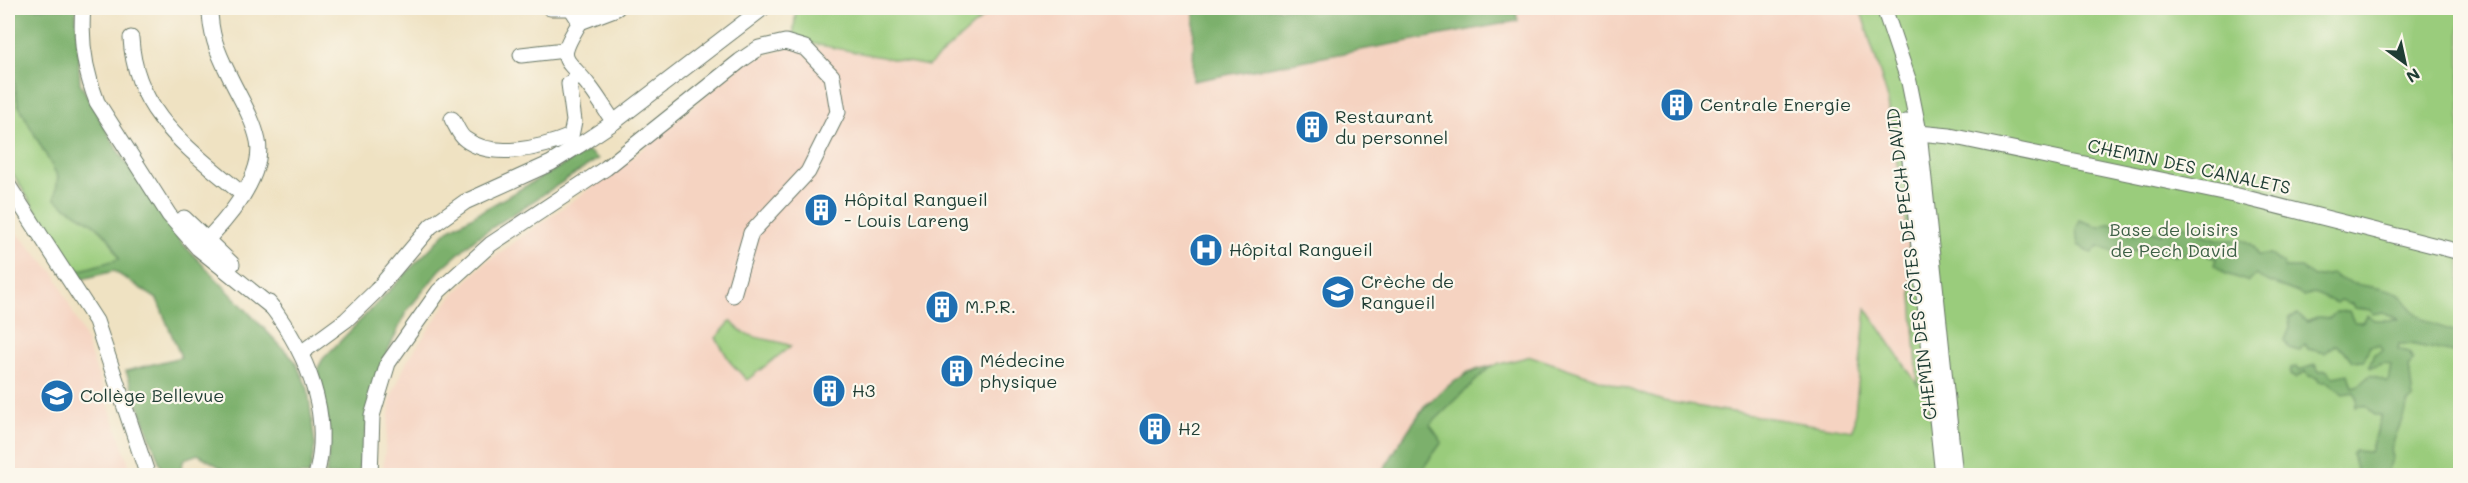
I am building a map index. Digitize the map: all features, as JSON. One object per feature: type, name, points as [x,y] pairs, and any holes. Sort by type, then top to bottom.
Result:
[{"type":"street","points":[[83,8],[85,62],[90,85],[97,102],[156,198],[202,244],[256,286],[274,309],[301,353],[310,376],[321,420],[322,438],[316,476]]},
{"type":"street","points":[[202,244],[243,195],[255,175],[258,142],[251,120],[214,45],[210,26],[210,8]]},
{"type":"street","points":[[550,8],[571,8],[580,22]]},
{"type":"street","points":[[614,122],[579,75],[567,64],[565,50],[580,22],[617,8]]},
{"type":"street","points":[[301,353],[346,320],[376,291],[431,226],[465,202],[551,163],[614,122],[763,8]]},
{"type":"street","name":"CHEMIN DES CÔTES DE PECH DAVID","points":[[1884,8],[1898,51],[1913,132],[1955,476]]},
{"type":"street","points":[[131,38],[132,60],[139,84],[170,132],[243,195]]},
{"type":"street","points":[[370,476],[372,417],[388,363],[439,291],[491,244],[606,168],[740,61],[759,48],[785,42],[805,48],[832,76],[838,112],[808,172],[751,233],[733,295]]},
{"type":"street","points":[[521,55],[565,50]]},
{"type":"street","points":[[452,119],[463,138],[485,150],[553,143],[571,136],[574,121],[569,84],[579,75]]},
{"type":"street","name":"CHEMIN DES CÔTES DE PECH DAVID","points":[[1913,132],[1942,476]]},
{"type":"street","name":"CHEMIN DES CANALETS","points":[[1913,132],[1950,136],[2238,196],[2460,252]]},
{"type":"street","points":[[8,185],[96,321],[148,476]]},
{"type":"shaded area","name":"Hôpital Rangueil","points":[[994,8],[1194,8],[1194,81],[1517,21],[1515,8],[1860,8],[1887,96],[1908,236],[1918,386],[1867,309],[1853,431],[1663,401],[1531,356],[1468,372],[1424,406],[1380,475],[382,476],[391,397],[407,361],[450,298],[485,263],[630,160],[745,63],[788,48],[827,47],[928,66]]},
{"type":"shaded area","name":"Collège Bellevue","points":[[8,216],[17,233],[55,274],[84,336],[133,475],[8,475]]},
{"type":"green space","points":[[8,8],[76,8],[80,83],[120,154],[182,243],[295,361],[308,389],[315,446],[309,475],[233,475],[198,454],[184,459],[179,475],[164,475],[126,371],[181,357],[157,299],[114,271],[83,279],[74,272],[119,259],[108,237],[101,230],[55,199],[58,177],[18,104],[8,44]]},
{"type":"green space","points":[[796,8],[994,8],[928,66],[793,40]]},
{"type":"green space","points":[[1194,8],[1515,8],[1518,21],[1193,81]]},
{"type":"green space","name":"Base de loisirs de Pech David","points":[[1860,8],[2460,8],[2460,475],[1380,476],[1424,406],[1468,372],[1531,356],[1663,401],[1853,431],[1866,308],[1918,385],[1908,236],[1887,96]]},
{"type":"green space","points":[[8,44],[18,104],[58,177],[55,199],[101,230],[114,247],[119,260],[74,272],[8,166]]},
{"type":"green space","points":[[588,151],[598,159],[476,238],[440,270],[406,312],[377,375],[358,475],[326,475],[330,436],[318,368],[323,359],[448,230]]},
{"type":"green space","points":[[2080,220],[2099,227],[2117,224],[2134,233],[2149,230],[2161,234],[2166,227],[2182,224],[2218,239],[2248,242],[2252,244],[2258,255],[2270,254],[2284,265],[2283,268],[2301,268],[2314,277],[2333,274],[2355,284],[2391,291],[2405,300],[2424,320],[2460,333],[2460,354],[2399,344],[2398,349],[2409,352],[2413,360],[2409,366],[2413,399],[2408,404],[2394,440],[2391,449],[2393,458],[2385,475],[2360,475],[2357,473],[2352,454],[2355,451],[2370,452],[2381,415],[2374,415],[2366,406],[2355,407],[2357,400],[2354,392],[2344,394],[2327,382],[2319,382],[2317,378],[2309,376],[2306,371],[2295,378],[2290,375],[2291,368],[2296,367],[2299,370],[2315,365],[2319,371],[2326,370],[2333,377],[2348,374],[2352,387],[2359,385],[2370,375],[2388,382],[2391,365],[2384,363],[2371,368],[2369,366],[2374,354],[2383,350],[2379,345],[2370,346],[2364,360],[2352,361],[2343,349],[2335,345],[2325,353],[2308,349],[2305,344],[2299,351],[2289,348],[2285,340],[2290,328],[2289,317],[2298,314],[2307,322],[2318,317],[2330,318],[2336,312],[2349,311],[2354,322],[2362,322],[2368,315],[2374,320],[2399,320],[2384,312],[2373,314],[2371,310],[2354,308],[2352,304],[2341,300],[2336,303],[2314,293],[2304,296],[2256,275],[2249,282],[2226,274],[2214,265],[2216,258],[2199,252],[2174,255],[2164,251],[2154,256],[2137,250],[2118,254],[2098,246],[2092,253],[2078,245],[2076,229]]},
{"type":"green space","points":[[731,321],[737,328],[751,336],[791,346],[747,380],[731,363],[716,338]]},
{"type":"green space","points":[[1491,366],[1430,425],[1442,442],[1418,475],[1380,475],[1412,424],[1437,395],[1470,373]]},
{"type":"place","name":"Centrale Energie","points":[[1677,105]]},
{"type":"place","name":"Restaurant du personnel","points":[[1312,127]]},
{"type":"place","name":"Hôpital Rangueil - Louis Lareng","points":[[821,210]]},
{"type":"place","name":"Hôpital Rangueil","points":[[1206,250]]},
{"type":"place","name":"Crèche de Rangueil","points":[[1338,292]]},
{"type":"place","name":"M.P.R.","points":[[942,307]]},
{"type":"place","name":"Médecine physique","points":[[957,371]]},
{"type":"place","name":"H3","points":[[829,391]]},
{"type":"place","name":"Collège Bellevue","points":[[57,396]]},
{"type":"place","name":"H2","points":[[1155,429]]}]
